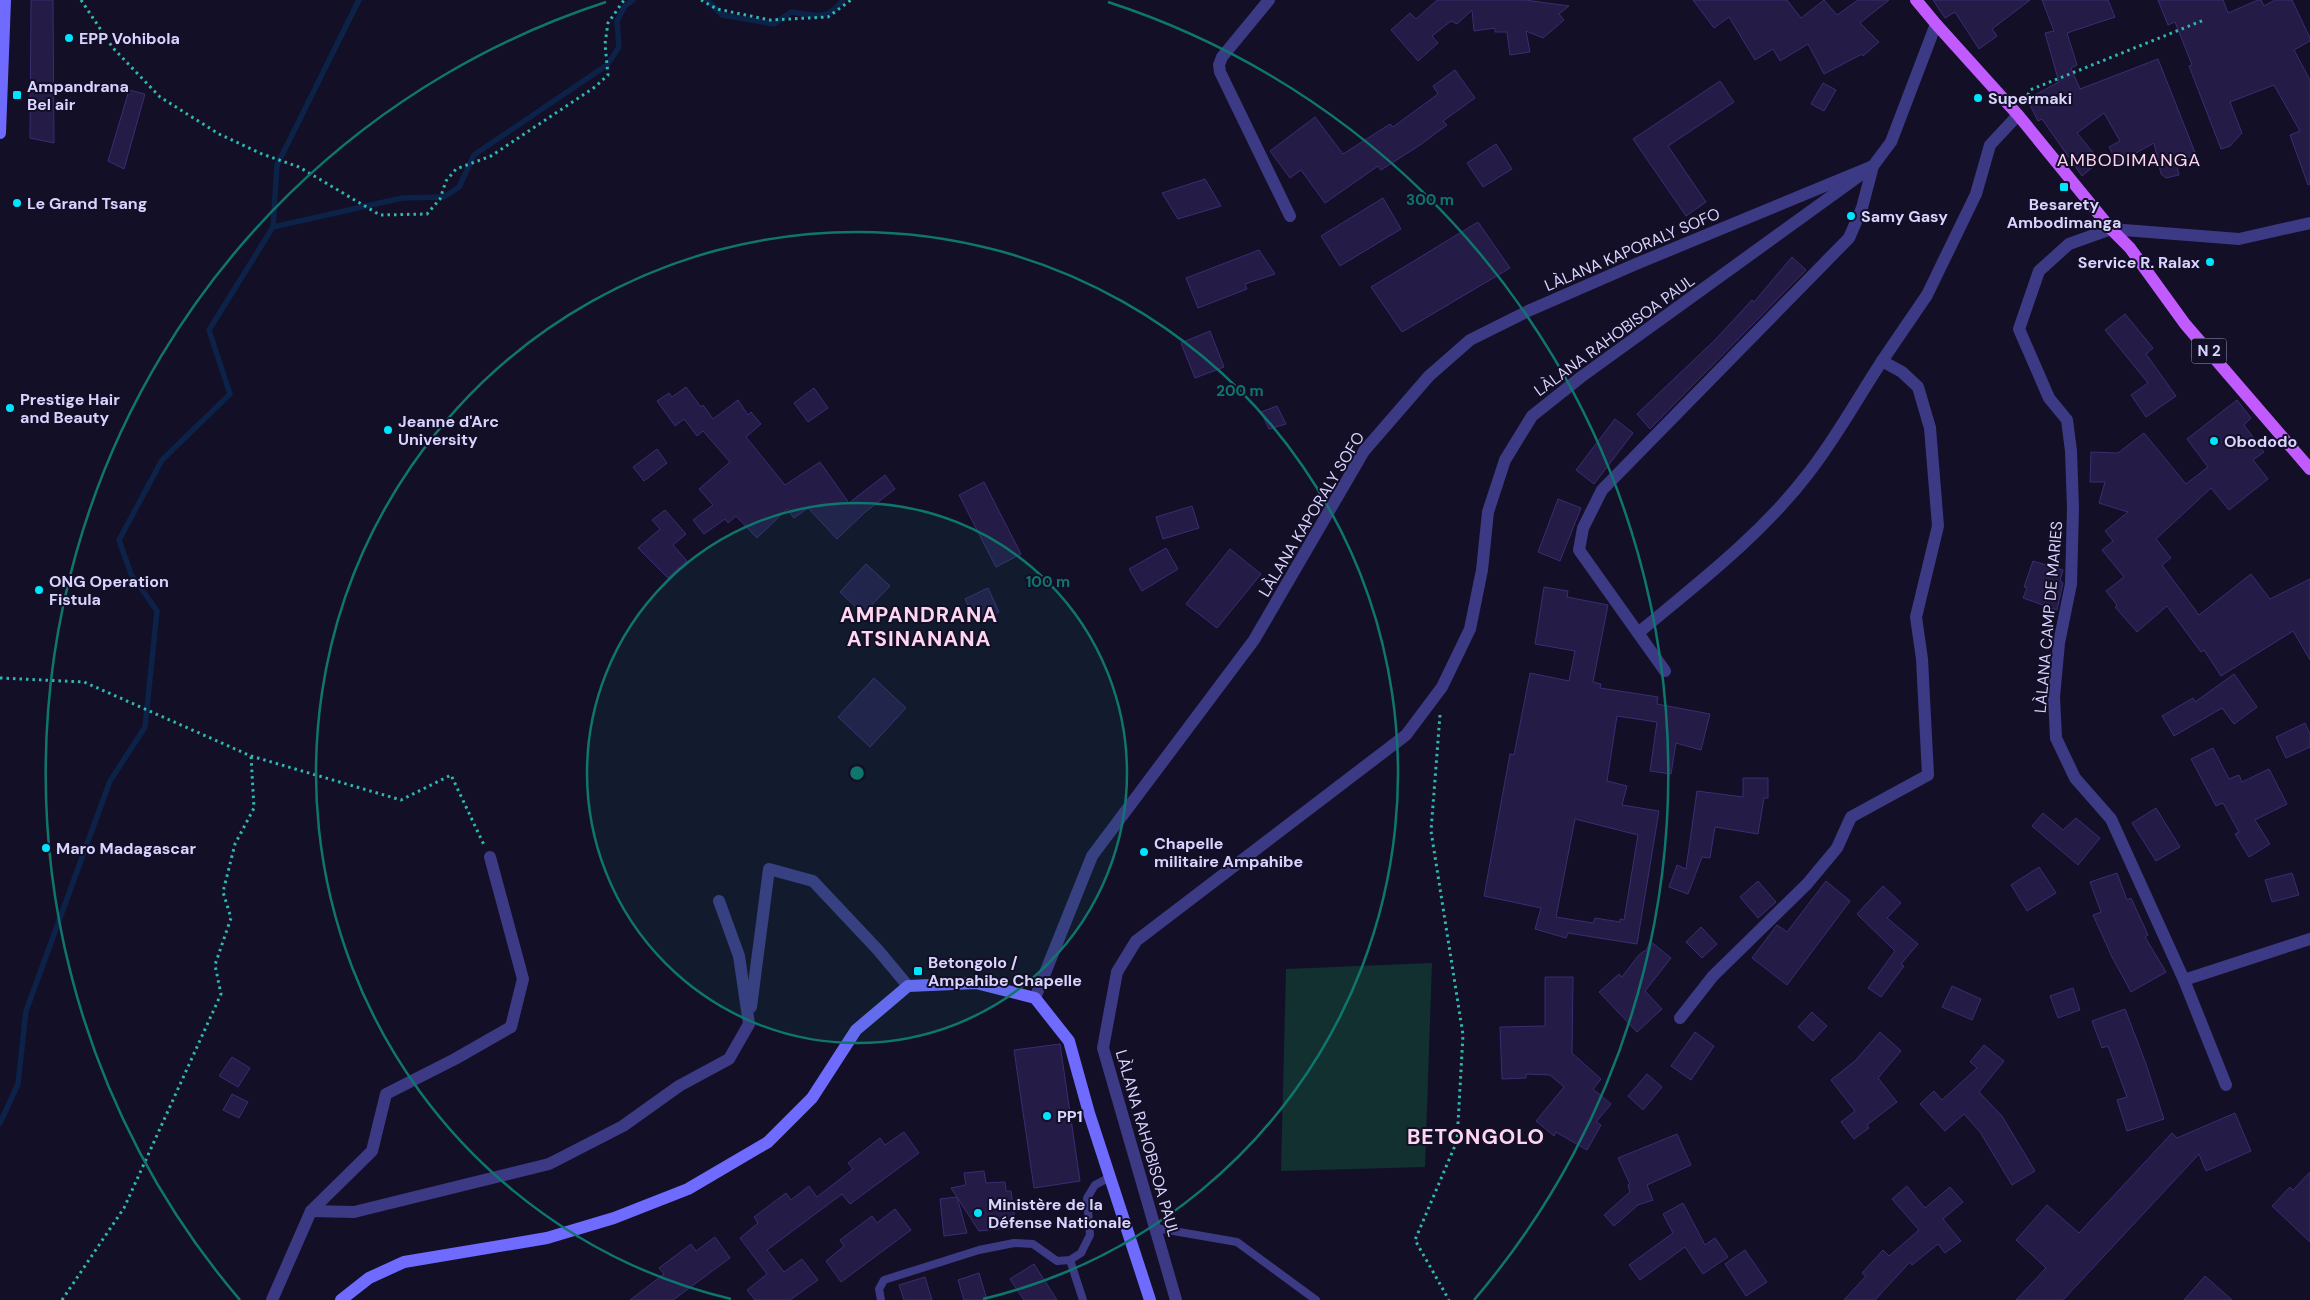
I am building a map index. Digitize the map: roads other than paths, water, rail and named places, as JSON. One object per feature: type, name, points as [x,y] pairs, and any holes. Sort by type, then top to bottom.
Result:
[{"type":"main road","name":"N 2","points":[[1916,0],[2018,115],[2111,229],[2130,248],[2185,324],[2310,469]]},
{"type":"street","points":[[0,133],[5,0]]},
{"type":"street","points":[[1269,0],[1222,57],[1219,65],[1220,72],[1290,216]]},
{"type":"street","points":[[1665,671],[1580,550],[1583,528],[1602,490],[1849,238],[1862,208],[1873,166],[1891,142],[1936,24]]},
{"type":"street","points":[[1638,633],[1734,552],[1778,510],[1808,474],[1927,295],[1976,194],[1990,145],[2018,115]]},
{"type":"street","name":"LÀLANA RAHOBISOA PAUL","points":[[1176,1300],[1104,1048],[1117,972],[1136,941],[1406,735],[1442,687],[1470,629],[1482,570],[1490,504],[1505,460],[1532,416],[1581,377],[1873,166]]},
{"type":"street","name":"LÀLANA KAPORALY SOFO","points":[[1035,998],[1092,856],[1254,640],[1364,451],[1429,376],[1470,340],[1528,311],[1873,166]]},
{"type":"street","points":[[2111,229],[2239,239],[2310,223]]},
{"type":"street","name":"LÀLANA CAMP DE MARIES","points":[[2111,229],[2069,244],[2038,270],[2019,329],[2050,398],[2067,420],[2071,451],[2073,508],[2071,584],[2059,643],[2054,697],[2056,738],[2075,778],[2111,819],[2184,980],[2226,1086]]},
{"type":"street","points":[[1680,1018],[1713,976],[1806,884],[1837,848],[1851,817],[1928,775],[1922,659],[1916,617],[1938,526],[1930,428],[1918,387],[1902,372],[1882,361]]},
{"type":"street","points":[[272,1300],[311,1211],[372,1151],[386,1094],[455,1059],[511,1027],[523,979],[490,857]]},
{"type":"street","points":[[311,1211],[354,1212],[549,1164],[623,1126],[679,1086],[729,1059],[749,1024],[769,868],[813,881],[878,950],[908,986]]},
{"type":"street","points":[[719,901],[739,956],[749,1024]]},
{"type":"street","points":[[2184,980],[2309,942]]},
{"type":"street","points":[[341,1300],[369,1278],[404,1262],[547,1238],[614,1218],[688,1189],[768,1142],[812,1098],[856,1030],[908,986],[976,983],[1035,998],[1070,1041],[1110,1177],[1150,1300]]},
{"type":"lane","points":[[881,1300],[879,1289],[884,1280],[979,1250],[1014,1243],[1033,1244],[1057,1260],[1070,1260],[1081,1253],[1090,1235],[1087,1198],[1095,1185],[1110,1177]]},
{"type":"lane","points":[[1156,1228],[1238,1242],[1316,1300]]},
{"type":"lane","points":[[1070,1260],[1083,1300]]},
{"type":"waterway","points":[[0,1123],[18,1084],[26,1011],[110,781],[145,727],[157,611],[131,574],[119,540],[162,460],[230,394],[209,330],[273,227],[277,165],[359,0]]},
{"type":"waterway","points":[[273,227],[402,198],[444,197],[459,187],[474,155],[607,65],[619,47],[617,21],[625,6],[633,0]]},
{"type":"waterway","points":[[707,0],[722,15],[774,24],[791,12],[814,15],[826,14],[831,12],[843,0]]},
{"type":"place","name":"EPP Vohibola","points":[[69,38]]},
{"type":"place","name":"Ampandrana Bel air","points":[[17,95]]},
{"type":"place","name":"Supermaki","points":[[1978,98]]},
{"type":"place","name":"Besarety Ambodimanga","points":[[2064,187]]},
{"type":"place","name":"Le Grand Tsang","points":[[17,203]]},
{"type":"place","name":"Samy Gasy","points":[[1851,216]]},
{"type":"place","name":"Service R. Ralax","points":[[2210,262]]},
{"type":"place","name":"Prestige Hair and Beauty","points":[[10,408]]},
{"type":"place","name":"Jeanne d'Arc University","points":[[388,430]]},
{"type":"place","name":"Obododo","points":[[2214,441]]},
{"type":"place","name":"ONG Operation Fistula","points":[[39,590]]},
{"type":"place","name":"Maro Madagascar","points":[[46,848]]},
{"type":"place","name":"Chapelle militaire Ampahibe","points":[[1144,852]]},
{"type":"place","name":"Betongolo / Ampahibe Chapelle","points":[[918,971]]},
{"type":"place","name":"PP1","points":[[1047,1116]]},
{"type":"place","name":"Ministère de la Défense Nationale","points":[[978,1213]]},
{"type":"district","name":"AMBODIMANGA","points":[[2129,160]]},
{"type":"district","name":"AMPANDRANA ATSINANANA","points":[[919,627]]},
{"type":"district","name":"BETONGOLO","points":[[1476,1137]]}]
